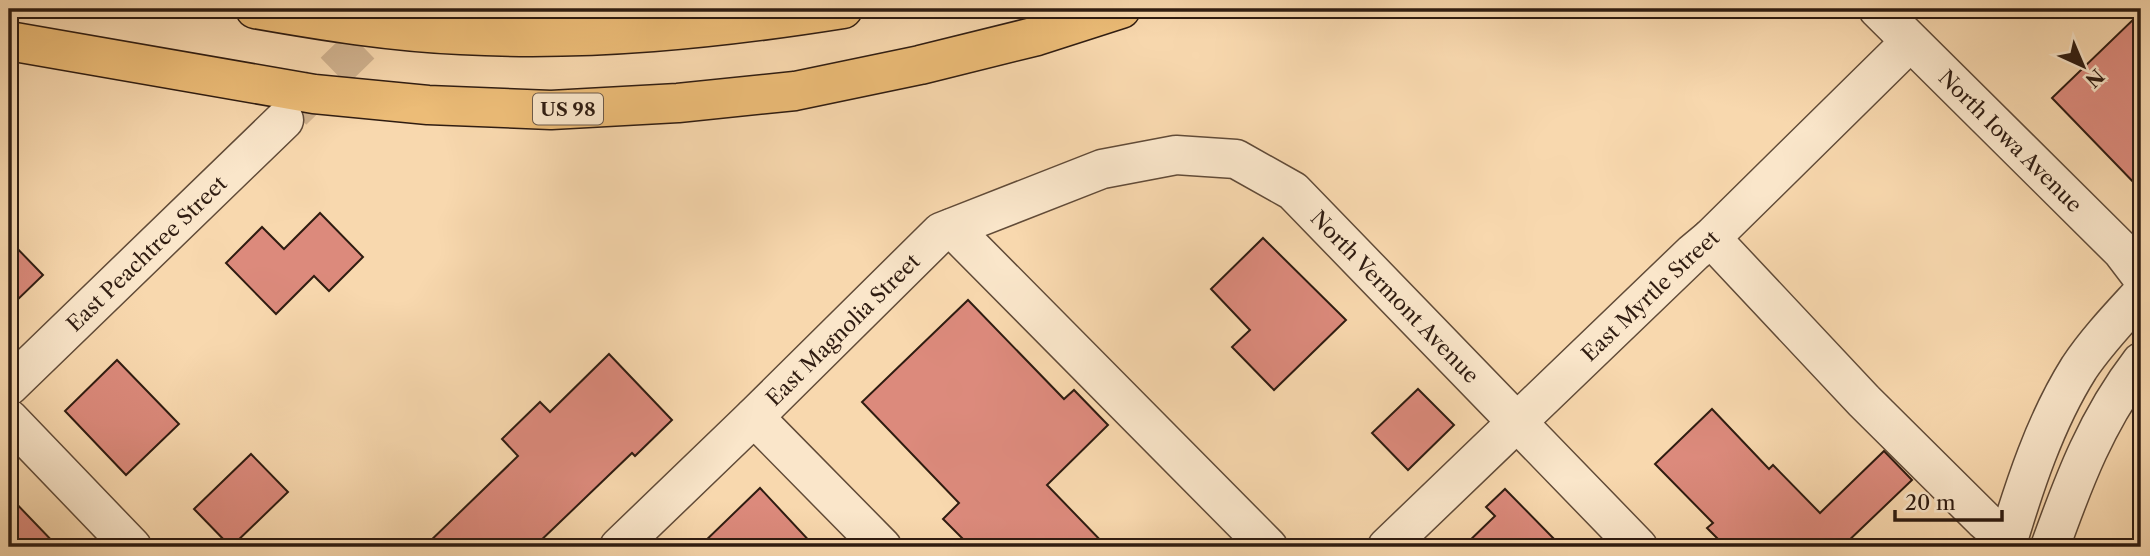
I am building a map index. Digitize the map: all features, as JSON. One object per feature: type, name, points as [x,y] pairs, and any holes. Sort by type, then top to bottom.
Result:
[{"type":"main road","points":[[255,9],[338,24],[461,36],[595,36],[723,27],[843,9]]},
{"type":"main road","name":"US 98","points":[[9,41],[314,94],[428,105],[551,110],[678,103],[795,91],[920,65],[1024,39],[1121,9]]},
{"type":"street","name":"North Iowa Avenue","points":[[1878,9],[2112,242],[2141,276]]},
{"type":"street","name":"East Myrtle Street","points":[[1387,547],[1693,253],[1712,238],[1910,41]]},
{"type":"street","name":"East Peachtree Street","points":[[9,386],[284,120]]},
{"type":"street","name":"North Vermont Avenue","points":[[1102,169],[1176,155],[1236,159],[1293,191],[1638,547]]},
{"type":"street","name":"East Magnolia Street","points":[[619,547],[941,232],[1102,169]]},
{"type":"street","points":[[952,228],[1268,547]]},
{"type":"street","points":[[1712,238],[1864,401],[2007,544],[2039,452],[2079,368],[2141,294]]},
{"type":"street","points":[[2050,547],[2092,438],[2124,384],[2141,362]]},
{"type":"street","points":[[754,417],[882,547]]},
{"type":"street","points":[[9,419],[132,547]]},
{"type":"building","points":[[2141,12],[2141,190],[2052,98]]},
{"type":"building","points":[[320,213],[363,257],[329,291],[314,276],[276,314],[226,263],[262,227],[284,249]]},
{"type":"building","points":[[1263,238],[1346,320],[1274,390],[1232,347],[1250,330],[1211,289]]},
{"type":"building","points":[[9,240],[43,275],[9,308]]},
{"type":"building","points":[[968,300],[1064,399],[1074,390],[1108,425],[1047,485],[1107,547],[971,547],[943,519],[959,503],[862,402]]},
{"type":"building","points":[[609,354],[672,420],[635,456],[632,453],[534,547],[424,547],[518,456],[502,439],[540,402],[550,412]]},
{"type":"building","points":[[117,360],[179,424],[126,475],[65,411]]},
{"type":"building","points":[[1418,389],[1454,425],[1408,470],[1372,433]]},
{"type":"building","points":[[1712,409],[1769,469],[1773,465],[1820,513],[1884,451],[1912,480],[1842,547],[1726,547],[1707,528],[1713,523],[1655,464]]},
{"type":"building","points":[[251,454],[288,492],[231,547],[194,509]]},
{"type":"building","points":[[760,488],[815,547],[699,547]]},
{"type":"building","points":[[1505,489],[1562,547],[1463,547],[1495,516],[1486,507]]},
{"type":"building","points":[[9,496],[58,547],[9,547]]},
{"type":"tunnel","points":[[293,111],[398,9]]}]
